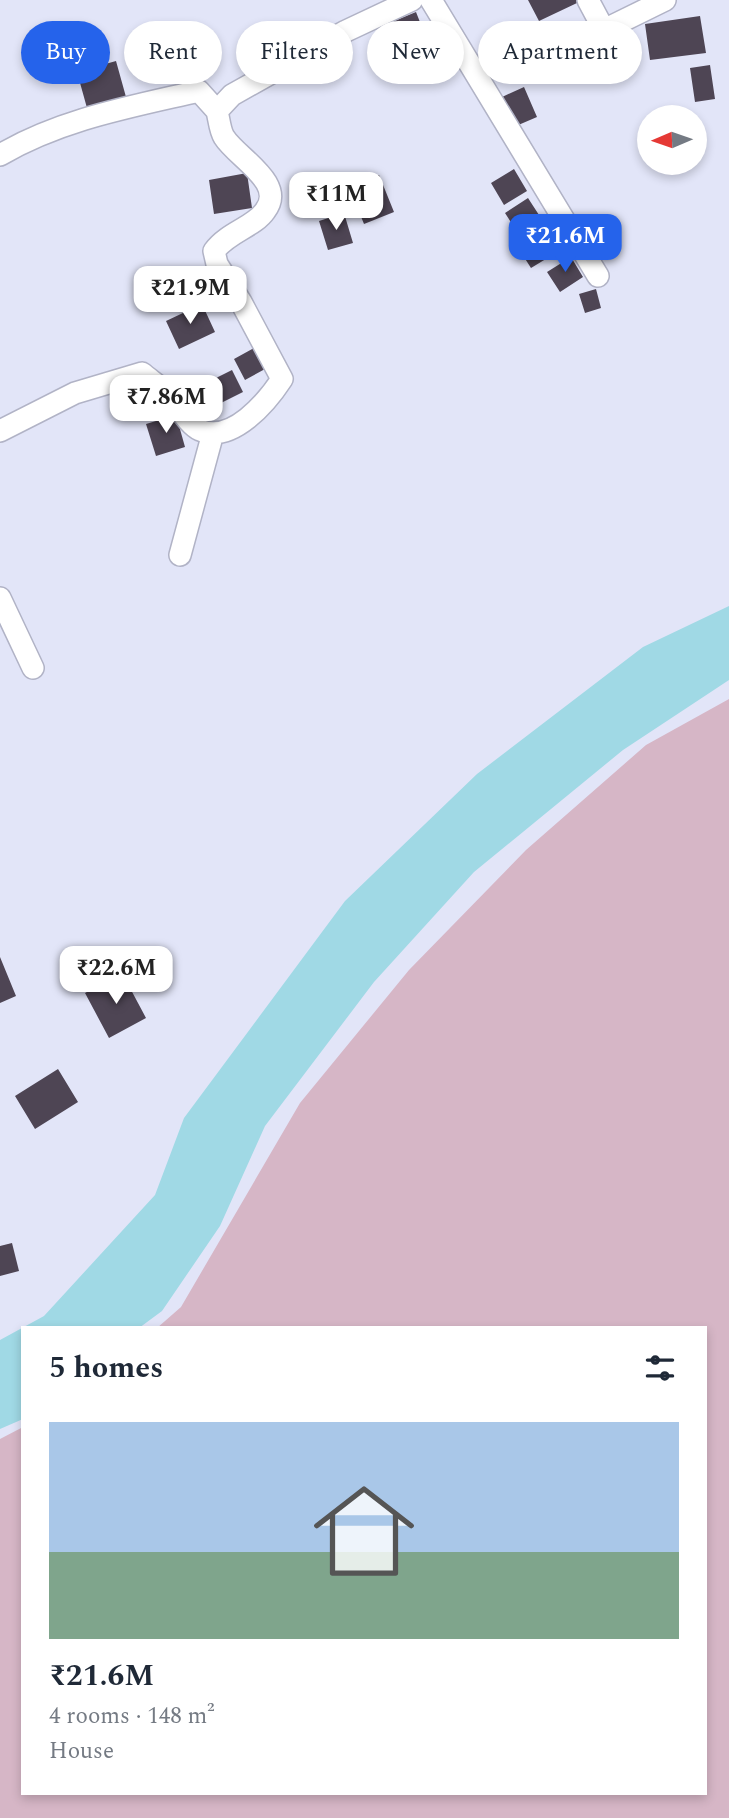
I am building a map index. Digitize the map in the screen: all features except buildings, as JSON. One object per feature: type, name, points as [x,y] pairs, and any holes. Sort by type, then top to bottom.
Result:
[{"type":"street","points":[[217,111],[232,95],[346,32],[412,0]]},
{"type":"street","points":[[431,0],[598,276]]},
{"type":"street","points":[[588,0],[604,30],[665,0]]},
{"type":"street","points":[[0,155],[27,139],[74,121],[199,90],[217,111],[223,136],[268,184],[271,199],[265,213],[222,241],[214,251],[216,264],[241,302],[282,379],[255,414],[234,426],[213,433],[198,430],[165,392],[142,373],[75,393],[0,431]]},
{"type":"street","points":[[180,555],[213,433]]},
{"type":"street","points":[[0,598],[33,668]]},
{"type":"shaded area","points":[[729,699],[729,1818],[0,1818],[0,1439],[21,1428],[21,1795],[707,1795],[707,1326],[159,1326],[181,1307],[300,1103],[409,970],[526,850],[646,745]]},
{"type":"water","points":[[729,606],[729,680],[623,750],[474,872],[374,982],[265,1126],[220,1226],[162,1311],[142,1326],[26,1326],[44,1316],[155,1195],[184,1118],[345,901],[477,774],[643,647]]},
{"type":"water","points":[[21,1329],[21,1420],[0,1429],[0,1340]]}]
